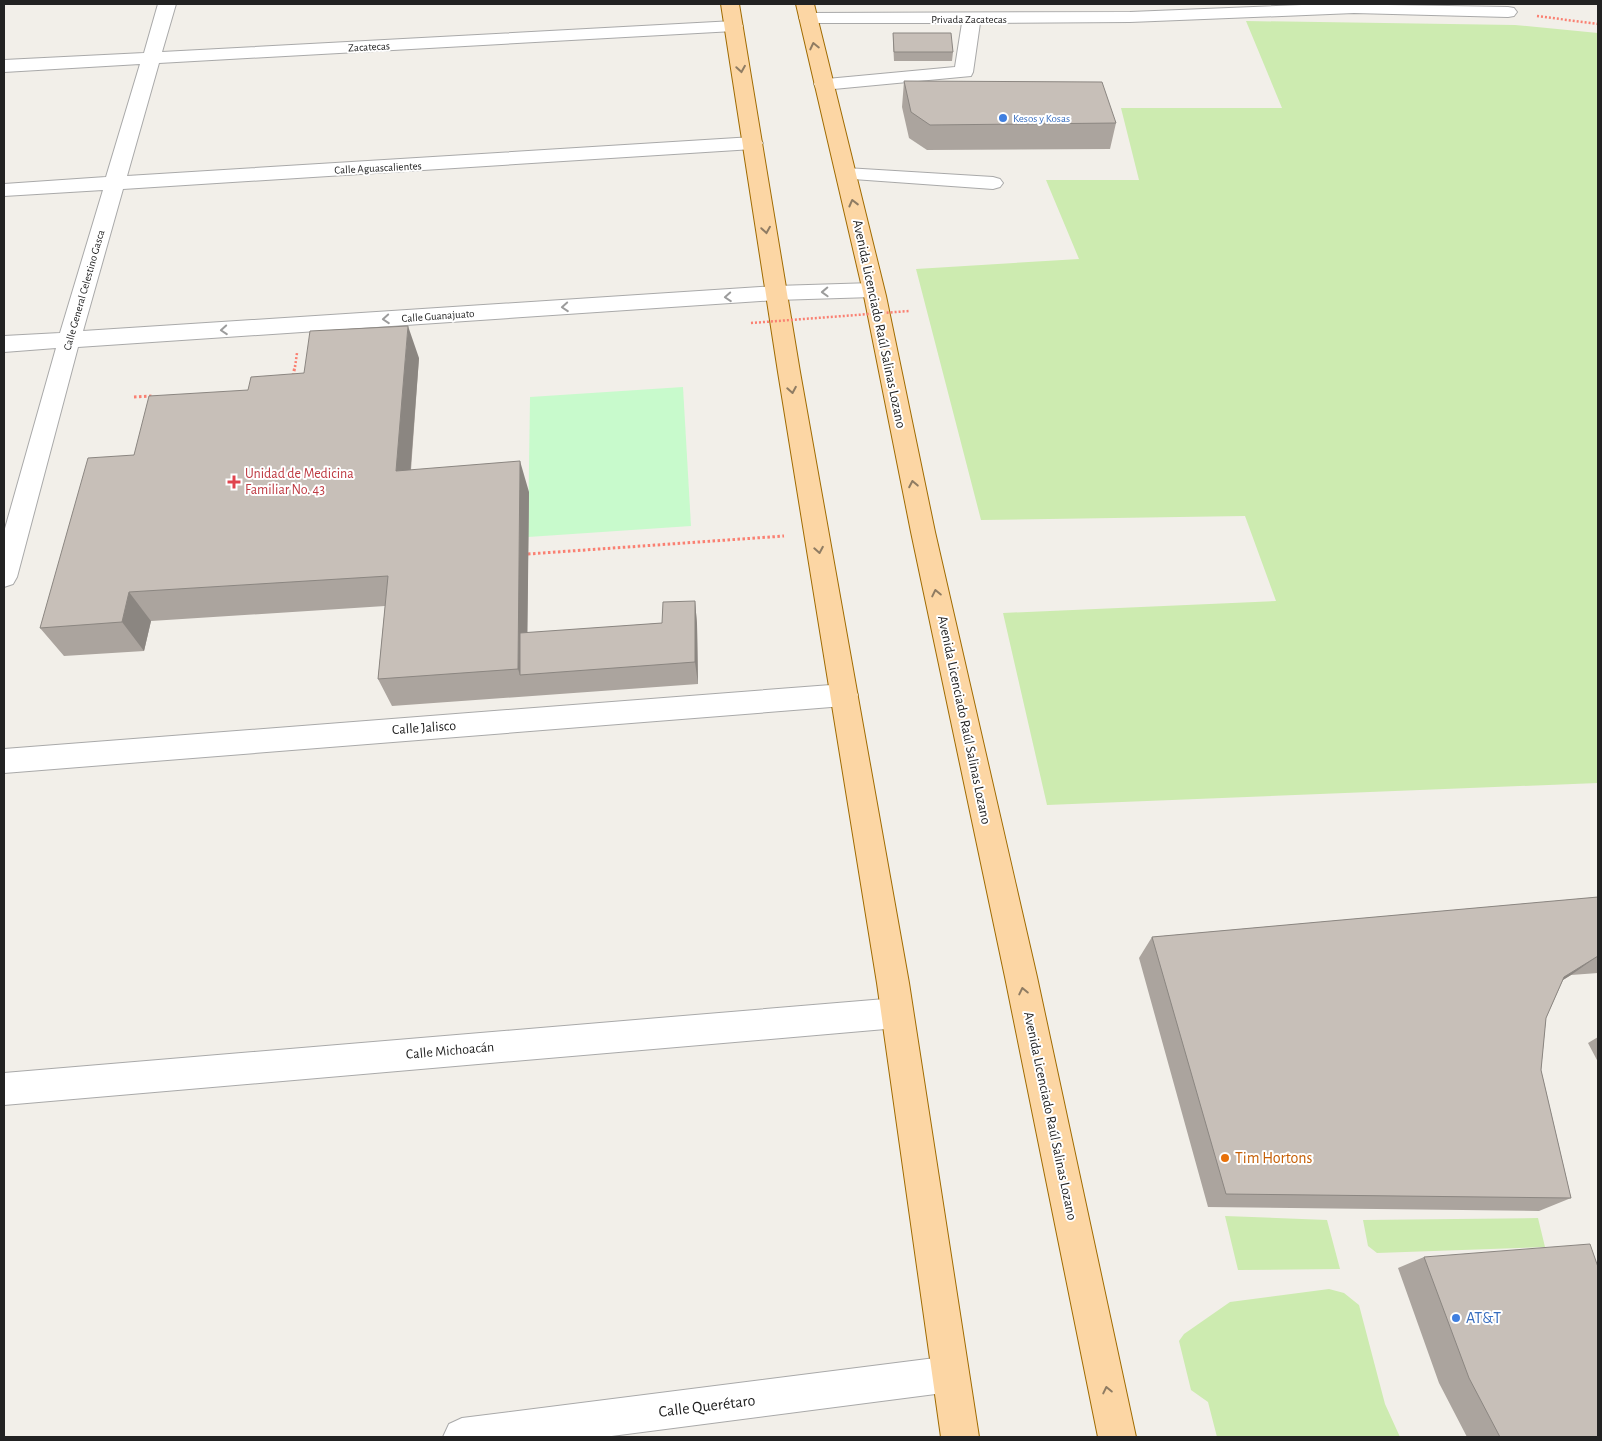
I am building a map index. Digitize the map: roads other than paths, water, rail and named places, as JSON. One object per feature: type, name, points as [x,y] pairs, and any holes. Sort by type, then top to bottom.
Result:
[{"type":"main road","name":"Avenida Licenciado Raúl Salinas Lozano","points":[[807,11],[873,290],[923,532],[1019,968],[1117,1437]]},
{"type":"main road","points":[[732,15],[776,293],[897,1013],[960,1437]]},
{"type":"street","name":"Calle General Celestino Gasca","points":[[4,577],[9,537],[69,340],[167,4]]},
{"type":"street","name":"Privada Zacatecas","points":[[807,11],[972,20],[1130,17],[1354,8],[1508,12]]},
{"type":"street","name":"Zacatecas","points":[[4,66],[151,59],[732,15]]},
{"type":"street","points":[[823,84],[964,72],[972,20]]},
{"type":"street","name":"Calle Aguascalientes","points":[[4,190],[753,143]]},
{"type":"street","points":[[846,174],[992,183]]},
{"type":"street","name":"Calle Guanajuato","points":[[4,344],[776,293],[873,290]]},
{"type":"street","name":"Calle Jalisco","points":[[4,761],[844,695]]},
{"type":"street","name":"Calle Michoacán","points":[[4,1089],[897,1013]]},
{"type":"street","name":"Calle Querétaro","points":[[462,1437],[951,1374]]},
{"type":"place","name":"Kesos y Kosas","points":[[1003,118]]},
{"type":"place","name":"Unidad de Medicina Familiar No. 43","points":[[234,482]]},
{"type":"place","name":"Tim Hortons","points":[[1225,1158]]},
{"type":"place","name":"AT&T","points":[[1456,1318]]}]
